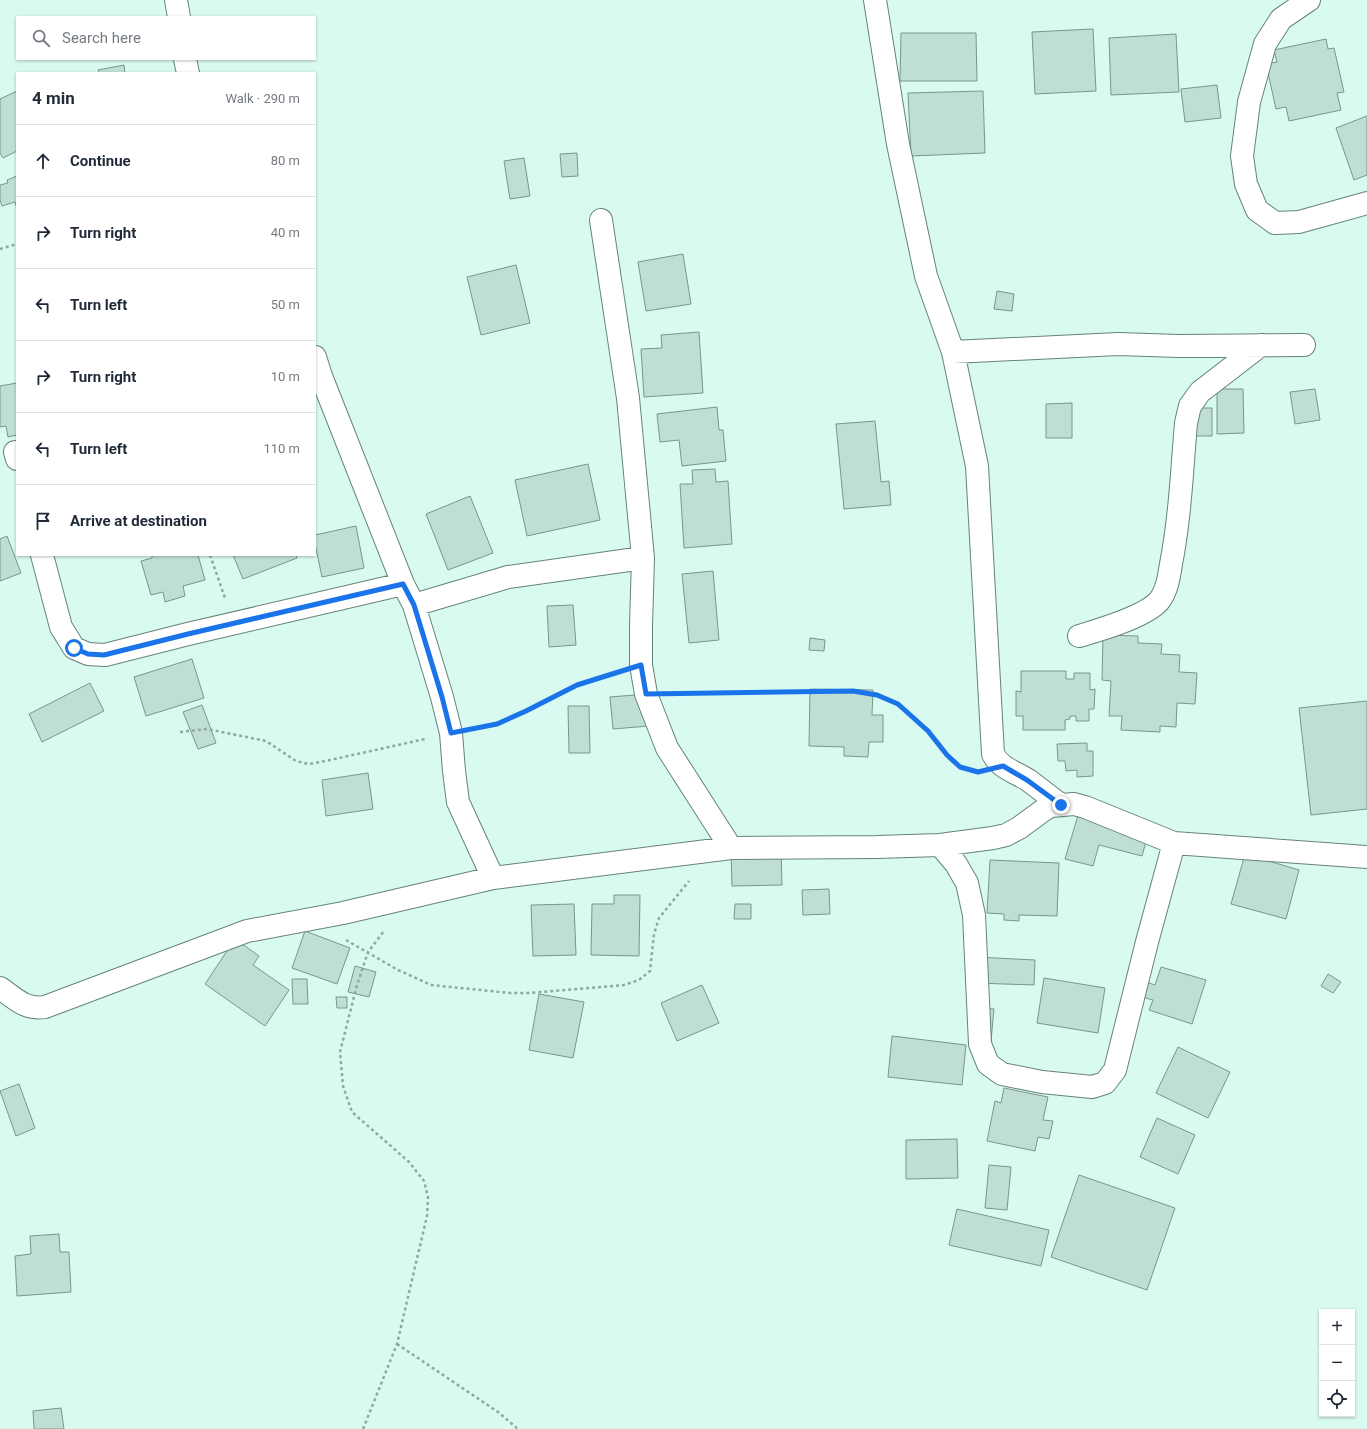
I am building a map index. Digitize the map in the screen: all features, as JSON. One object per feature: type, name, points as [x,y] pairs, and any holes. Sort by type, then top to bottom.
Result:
[{"type":"street","points":[[176,0],[179,16]]},
{"type":"street","points":[[876,0],[898,144],[926,276],[953,352],[977,466],[993,754],[996,760],[1003,766],[1027,780],[1061,805]]},
{"type":"street","points":[[1309,0],[1281,19],[1265,44],[1249,102],[1242,156],[1246,184],[1257,210],[1275,223],[1299,222],[1367,203]]},
{"type":"street","points":[[185,60],[188,72]]},
{"type":"street","points":[[601,220],[628,398],[643,558],[640,626],[641,665],[646,694],[667,748],[722,849]]},
{"type":"street","points":[[953,352],[1118,344],[1179,346],[1304,345]]},
{"type":"street","points":[[1079,636],[1109,626],[1148,610],[1159,601],[1167,587],[1176,537],[1186,423],[1190,406],[1200,392],[1261,345]]},
{"type":"street","points":[[316,360],[403,584],[414,605],[442,697],[451,733],[458,802],[493,878]]},
{"type":"street","points":[[42,556],[61,627],[74,648],[88,654],[104,655],[403,584]]},
{"type":"street","points":[[414,605],[508,577],[643,558]]},
{"type":"street","points":[[0,988],[24,1005],[38,1008],[46,1007],[247,930],[343,913],[493,878],[722,849],[940,845],[1006,835],[1019,828],[1045,809],[1061,805],[1074,804],[1085,807],[1174,843],[1367,857]]},
{"type":"street","points":[[940,845],[956,864],[967,882],[974,915],[980,1044],[988,1064],[1002,1074],[1042,1082],[1092,1087],[1105,1082],[1115,1070],[1147,942],[1174,843]]},
{"type":"path","points":[[0,248],[16,244]]},
{"type":"path","points":[[210,556],[234,623]]},
{"type":"path","points":[[180,732],[207,729],[266,741],[296,761],[308,764],[497,724],[577,685],[641,665]]},
{"type":"path","points":[[646,694],[853,691],[877,695],[898,704],[928,731],[947,755],[960,767],[978,772],[1003,766]]},
{"type":"path","points":[[368,952],[398,970],[431,985],[510,993],[530,993],[624,985],[639,980],[650,971],[654,934],[659,918],[722,849]]},
{"type":"path","points":[[363,1429],[397,1344],[427,1216],[428,1197],[424,1181],[409,1162],[352,1112],[343,1086],[340,1052],[357,985],[368,952],[385,929]]},
{"type":"path","points":[[397,1344],[498,1412],[518,1429]]},
{"type":"building","points":[[1093,29],[1096,91],[1035,94],[1032,32]]},
{"type":"building","points":[[901,33],[976,33],[977,81],[900,81]]},
{"type":"building","points":[[1176,34],[1179,92],[1111,95],[1109,38]]},
{"type":"building","points":[[1326,39],[1328,49],[1334,48],[1344,92],[1337,93],[1341,110],[1289,121],[1286,107],[1276,109],[1266,64],[1277,62],[1274,50]]},
{"type":"building","points":[[124,65],[125,72],[99,72],[98,70]]},
{"type":"building","points":[[1217,85],[1221,118],[1185,122],[1181,89]]},
{"type":"building","points":[[16,91],[16,152],[3,158],[0,153],[0,99]]},
{"type":"building","points":[[983,91],[985,153],[911,156],[908,93]]},
{"type":"building","points":[[1367,116],[1367,175],[1354,180],[1336,128]]},
{"type":"building","points":[[577,153],[578,176],[562,177],[560,154]]},
{"type":"building","points":[[524,158],[530,196],[510,199],[504,161]]},
{"type":"building","points":[[16,176],[16,206],[15,202],[2,206],[0,200],[0,185],[8,183],[7,180]]},
{"type":"building","points":[[683,254],[691,304],[646,311],[638,262]]},
{"type":"building","points":[[516,265],[530,323],[481,335],[467,277]]},
{"type":"building","points":[[997,291],[1014,294],[1012,311],[994,309]]},
{"type":"building","points":[[699,332],[703,393],[644,397],[641,349],[662,348],[661,335]]},
{"type":"building","points":[[16,383],[16,435],[8,437],[6,426],[0,427],[0,386]]},
{"type":"building","points":[[1217,389],[1243,389],[1244,433],[1217,434]]},
{"type":"building","points":[[1315,389],[1320,420],[1295,424],[1290,392]]},
{"type":"building","points":[[1072,403],[1072,438],[1046,438],[1046,404]]},
{"type":"building","points":[[717,407],[719,430],[723,430],[726,461],[682,466],[679,440],[660,442],[657,414]]},
{"type":"building","points":[[1192,408],[1212,408],[1212,436],[1191,436]]},
{"type":"building","points":[[875,421],[881,482],[889,481],[891,505],[844,509],[836,424]]},
{"type":"building","points":[[588,464],[600,520],[527,536],[515,480]]},
{"type":"building","points":[[715,469],[716,482],[728,481],[732,544],[684,548],[680,484],[693,484],[692,470]]},
{"type":"building","points":[[470,496],[493,553],[448,570],[426,514]]},
{"type":"building","points":[[356,526],[364,568],[322,577],[316,549],[316,535]]},
{"type":"building","points":[[7,536],[21,573],[0,581],[0,539]]},
{"type":"building","points":[[152,556],[198,556],[205,580],[183,586],[185,596],[165,602],[163,592],[151,595],[141,561],[152,558]]},
{"type":"building","points":[[233,556],[296,556],[297,558],[243,579]]},
{"type":"building","points":[[713,571],[719,640],[689,643],[682,574]]},
{"type":"building","points":[[573,605],[576,645],[549,647],[547,606]]},
{"type":"building","points":[[1103,635],[1138,636],[1138,643],[1162,644],[1161,654],[1180,655],[1179,672],[1197,673],[1195,704],[1177,703],[1176,727],[1160,726],[1160,732],[1121,730],[1122,716],[1109,716],[1111,681],[1102,680]]},
{"type":"building","points":[[810,638],[825,640],[824,651],[809,650]]},
{"type":"building","points":[[192,659],[204,698],[146,716],[134,677]]},
{"type":"building","points":[[1021,671],[1066,671],[1066,679],[1074,679],[1074,673],[1090,673],[1090,690],[1095,689],[1094,709],[1089,709],[1089,721],[1076,721],[1076,716],[1070,716],[1070,719],[1065,720],[1065,730],[1023,730],[1023,716],[1016,716],[1016,691],[1021,692]]},
{"type":"building","points":[[90,683],[104,711],[42,742],[29,714]]},
{"type":"building","points":[[810,689],[873,690],[872,715],[883,715],[883,742],[869,742],[868,757],[844,756],[844,747],[809,746]]},
{"type":"building","points":[[647,694],[649,726],[613,729],[610,697]]},
{"type":"building","points":[[1367,701],[1367,809],[1311,815],[1299,708]]},
{"type":"building","points":[[202,705],[216,743],[198,749],[183,712]]},
{"type":"building","points":[[568,706],[589,706],[590,753],[569,753]]},
{"type":"building","points":[[1087,743],[1087,751],[1093,751],[1093,776],[1077,777],[1077,770],[1066,771],[1065,761],[1058,761],[1057,744]]},
{"type":"building","points":[[368,773],[373,809],[326,816],[322,780]]},
{"type":"building","points":[[1079,812],[1149,831],[1142,856],[1099,845],[1093,866],[1065,859]]},
{"type":"building","points":[[781,850],[782,885],[732,886],[731,851]]},
{"type":"building","points":[[1245,854],[1299,870],[1286,919],[1231,904]]},
{"type":"building","points":[[990,860],[1059,863],[1057,916],[1019,915],[1019,921],[1004,920],[1004,914],[987,913]]},
{"type":"building","points":[[829,889],[830,914],[803,915],[802,890]]},
{"type":"building","points":[[614,895],[640,895],[639,956],[591,955],[592,904],[614,904]]},
{"type":"building","points":[[574,904],[576,955],[533,956],[531,905]]},
{"type":"building","points":[[735,904],[751,904],[751,919],[734,919]]},
{"type":"building","points":[[305,931],[350,948],[337,984],[292,968]]},
{"type":"building","points":[[235,939],[259,956],[253,965],[289,990],[265,1026],[205,984]]},
{"type":"building","points":[[976,957],[1035,960],[1034,985],[975,983]]},
{"type":"building","points":[[355,966],[376,972],[369,997],[348,992]]},
{"type":"building","points":[[1161,967],[1206,980],[1192,1024],[1149,1010],[1153,1000],[1135,995],[1140,980],[1155,985]]},
{"type":"building","points":[[1328,974],[1341,982],[1333,993],[1321,986]]},
{"type":"building","points":[[1044,978],[1105,988],[1098,1033],[1037,1023]]},
{"type":"building","points":[[292,979],[307,979],[308,1004],[293,1004]]},
{"type":"building","points":[[702,985],[719,1023],[677,1041],[661,1003]]},
{"type":"building","points":[[539,994],[584,1002],[573,1058],[529,1050]]},
{"type":"building","points":[[336,997],[347,997],[347,1008],[337,1008]]},
{"type":"building","points":[[978,1008],[994,1009],[991,1041],[975,1040]]},
{"type":"building","points":[[892,1036],[966,1045],[962,1085],[888,1077]]},
{"type":"building","points":[[1178,1047],[1230,1072],[1208,1118],[1156,1093]]},
{"type":"building","points":[[19,1084],[35,1128],[16,1136],[0,1091]]},
{"type":"building","points":[[1004,1088],[1048,1097],[1043,1120],[1053,1121],[1049,1139],[1038,1137],[1035,1151],[987,1141],[995,1101],[1001,1103]]},
{"type":"building","points":[[1157,1118],[1195,1135],[1178,1174],[1140,1157]]},
{"type":"building","points":[[957,1139],[958,1178],[906,1179],[906,1140]]},
{"type":"building","points":[[989,1165],[1011,1167],[1007,1210],[985,1208]]},
{"type":"building","points":[[1079,1175],[1175,1208],[1147,1290],[1051,1257]]},
{"type":"building","points":[[957,1209],[1049,1230],[1041,1266],[949,1245]]},
{"type":"building","points":[[59,1234],[60,1252],[69,1252],[71,1292],[17,1296],[15,1256],[31,1254],[30,1236]]},
{"type":"building","points":[[61,1408],[64,1429],[34,1429],[33,1411]]},
{"type":"route","points":[[74,648],[88,654],[104,655],[334,599],[403,584],[414,605],[442,697],[451,733],[497,724],[577,685],[641,665],[646,694],[853,691],[877,695],[898,704],[928,731],[947,755],[960,767],[978,772],[1003,766],[1027,780],[1061,805]]}]
